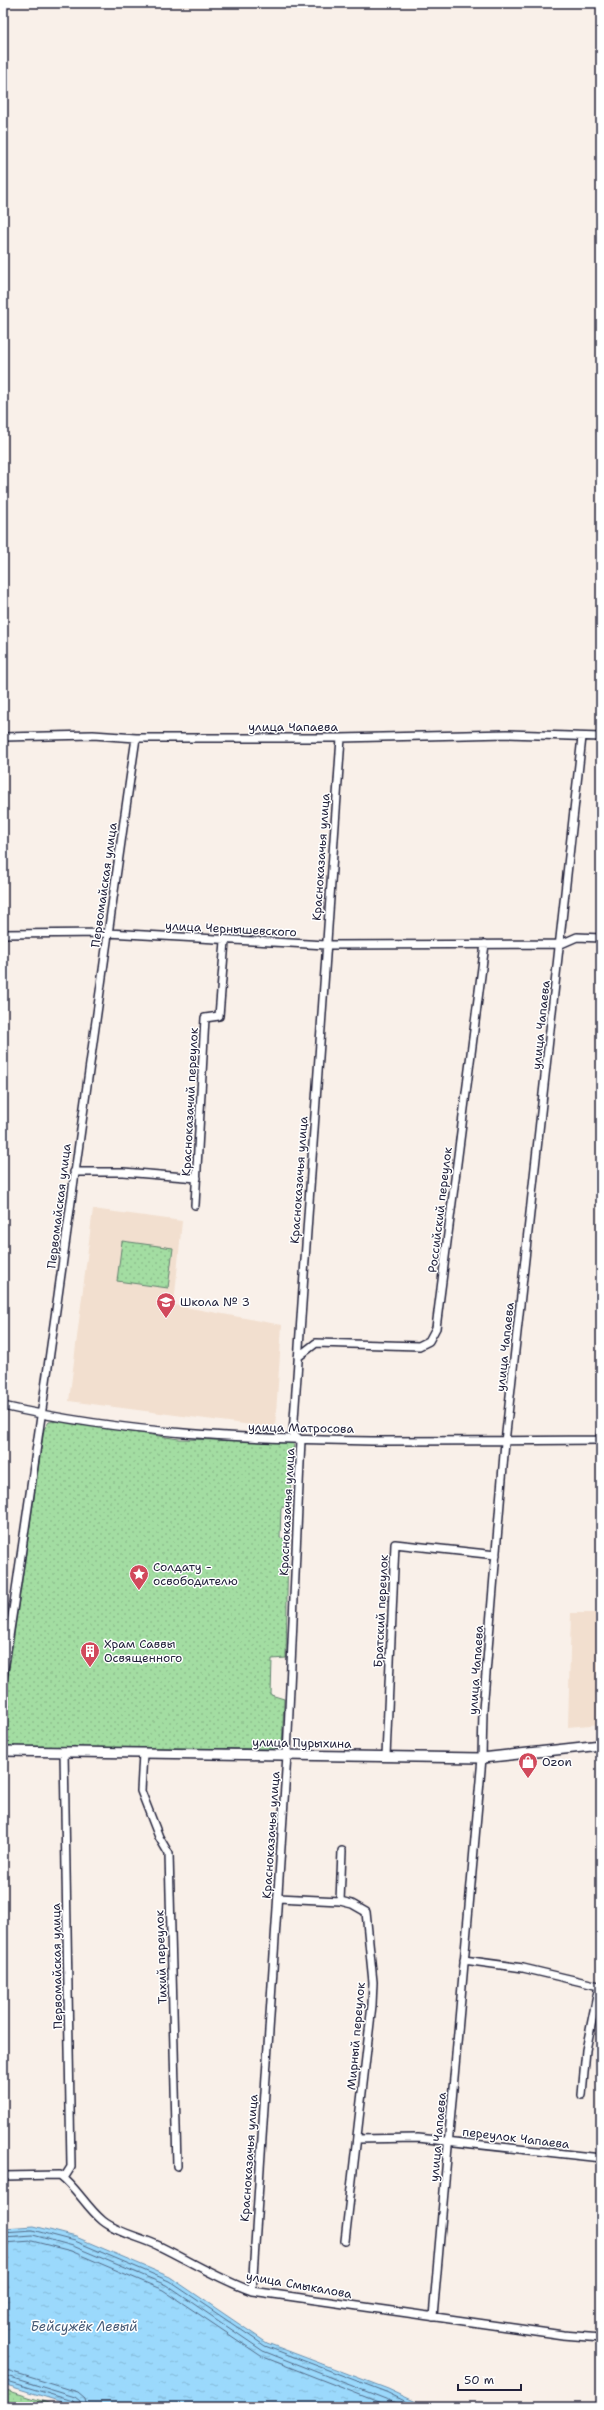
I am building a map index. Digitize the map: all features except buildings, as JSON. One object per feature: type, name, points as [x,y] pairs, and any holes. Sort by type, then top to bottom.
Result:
[{"type":"street","name":"улица Чапаева","points":[[3,737],[93,735],[136,738],[341,738],[507,734],[601,737]]},
{"type":"street","name":"улица Чапаева","points":[[433,2317],[482,1758],[483,1710],[505,1442],[561,944],[582,737]]},
{"type":"street","name":"Первомайская улица","points":[[3,1676],[43,1415],[74,1172],[136,738]]},
{"type":"street","name":"Красноказачья улица","points":[[252,2290],[287,1755],[301,1440],[294,1434],[298,1357],[341,738]]},
{"type":"street","name":"улица Чернышевского","points":[[3,934],[108,933],[225,941],[326,945],[561,944],[577,937],[601,938]]},
{"type":"street","name":"Красноказачий переулок","points":[[195,1205],[205,1018],[219,1016],[225,941]]},
{"type":"street","name":"Российский переулок","points":[[298,1357],[316,1343],[420,1346],[429,1341],[436,1328],[485,944]]},
{"type":"street","points":[[74,1172],[122,1172],[197,1178]]},
{"type":"street","name":"улица Матросова","points":[[3,1406],[43,1415],[162,1432],[301,1440],[505,1442],[601,1440]]},
{"type":"street","points":[[601,1430],[601,1440]]},
{"type":"street","name":"Братский переулок","points":[[386,1756],[395,1544],[496,1555]]},
{"type":"street","name":"улица Пурыхина","points":[[3,1751],[482,1758],[601,1746]]},
{"type":"street","name":"Первомайская улица","points":[[64,1751],[71,2167],[64,2178]]},
{"type":"street","name":"Тихий переулок","points":[[143,1753],[141,1791],[159,1837],[169,1854],[177,2166]]},
{"type":"street","points":[[278,1898],[340,1901],[342,1851]]},
{"type":"street","name":"Мирный переулок","points":[[340,1901],[352,1904],[366,1912],[373,1982],[345,2241]]},
{"type":"street","points":[[464,1960],[523,1968],[600,1986],[586,2050],[582,2095]]},
{"type":"street","name":"переулок Чапаева","points":[[357,2139],[395,2138],[449,2141],[601,2158]]},
{"type":"street","points":[[3,2176],[60,2175],[64,2178]]},
{"type":"street","name":"улица Смыкалова","points":[[64,2178],[73,2186],[90,2209],[105,2222],[159,2246],[206,2272],[252,2290],[563,2335],[601,2338]]},
{"type":"shaded area","name":"Школа № 3","points":[[93,1209],[182,1221],[174,1305],[282,1325],[275,1428],[69,1401]]},
{"type":"shaded area","points":[[571,1613],[601,1613],[601,1724],[568,1727]]},
{"type":"green space","points":[[122,1241],[173,1248],[168,1288],[117,1281]]},
{"type":"green space","points":[[59,1421],[179,1439],[294,1442],[289,1505],[281,1508],[280,1538],[288,1539],[286,1658],[272,1659],[271,1695],[284,1699],[282,1749],[6,1747],[3,1741],[3,1710],[44,1429],[49,1422]]},
{"type":"green space","points":[[3,2389],[61,2407],[3,2407]]},
{"type":"water","name":"Бейсужёк Левый","points":[[34,2226],[76,2237],[170,2277],[267,2343],[388,2389],[427,2407],[78,2407],[3,2384],[3,2228]]},
{"type":"place","name":"Школа № 3","points":[[166,1319]]},
{"type":"place","name":"Солдату - освободителю","points":[[139,1591]]},
{"type":"place","name":"Храм Саввы Освященного","points":[[90,1668]]},
{"type":"place","name":"Ozon","points":[[528,1779]]}]
